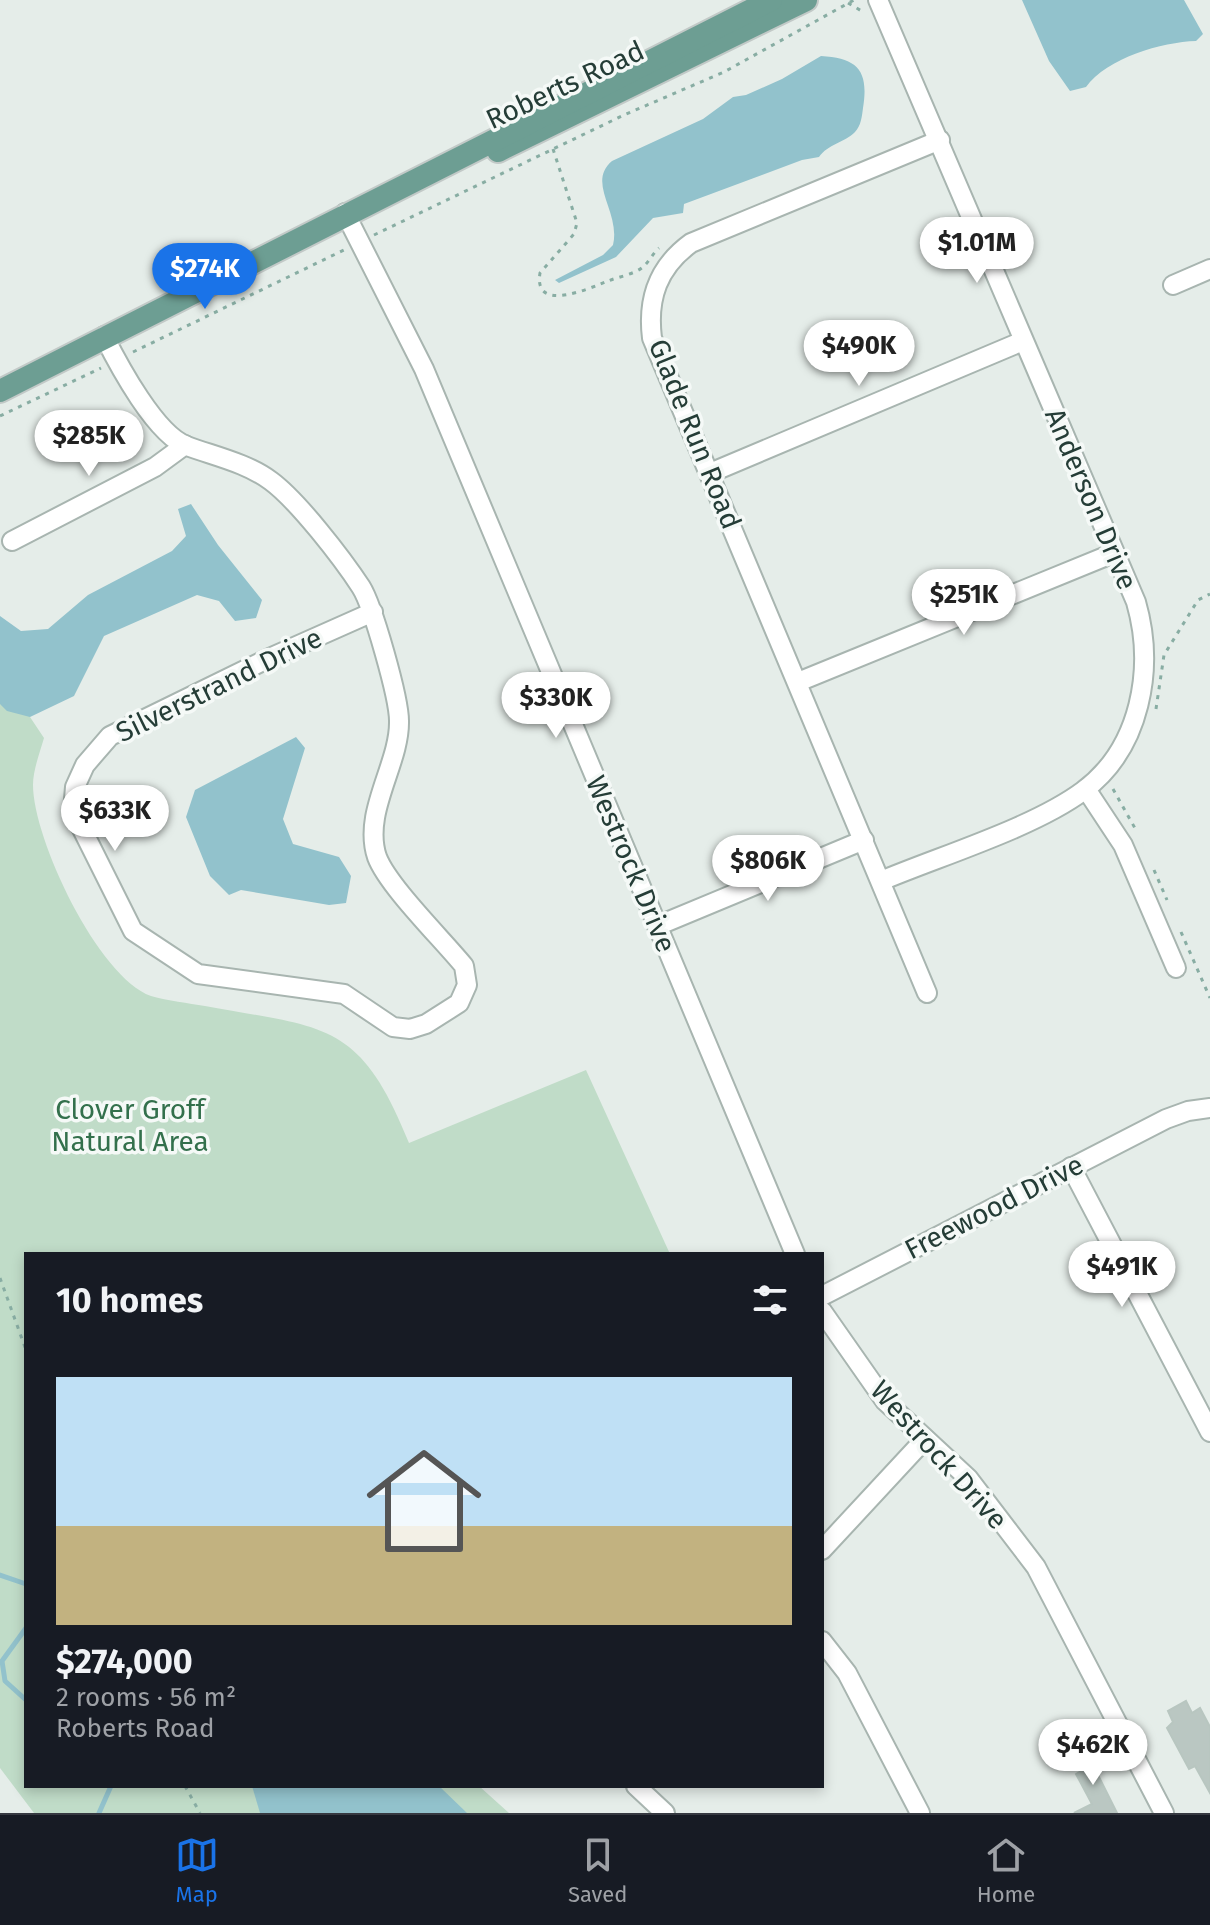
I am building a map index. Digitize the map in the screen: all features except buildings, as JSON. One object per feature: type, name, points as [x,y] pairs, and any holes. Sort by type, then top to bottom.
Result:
[{"type":"main road","name":"Roberts Road","points":[[0,391],[345,213],[771,0]]},
{"type":"main road","name":"Roberts Road","points":[[345,213],[533,136],[806,0]]},
{"type":"street","name":"Anderson Drive","points":[[878,0],[1114,553],[1141,622],[1144,679],[1130,730],[1117,754],[1086,789],[1051,811],[881,881]]},
{"type":"street","name":"Glade Run Road","points":[[927,993],[652,338],[649,316],[653,294],[672,257],[691,243],[940,140]]},
{"type":"street","name":"Westrock Drive","points":[[345,213],[424,369],[794,1252]]},
{"type":"street","points":[[1173,285],[1210,269]]},
{"type":"street","points":[[104,336],[116,360],[168,433],[185,445],[211,452],[271,480],[352,576],[373,612]]},
{"type":"street","points":[[710,473],[1023,341]]},
{"type":"street","points":[[12,541],[155,467],[185,445]]},
{"type":"street","points":[[798,682],[1114,553]]},
{"type":"street","name":"Silverstrand Drive","points":[[373,612],[399,721],[373,836],[378,859],[464,966],[467,985],[459,1003],[426,1024],[410,1029],[393,1027],[344,994],[198,974],[133,931],[73,811],[75,787],[85,765],[110,736],[265,660],[373,612]]},
{"type":"street","points":[[1086,789],[1123,845],[1176,968]]},
{"type":"street","points":[[657,926],[864,840]]},
{"type":"street","name":"Freewood Drive","points":[[824,1295],[1166,1119],[1188,1111],[1210,1108]]},
{"type":"street","points":[[1071,1167],[1210,1432]]},
{"type":"street","name":"Westrock Drive","points":[[824,1314],[885,1401],[968,1478],[1036,1567],[1164,1813]]},
{"type":"street","points":[[824,1548],[925,1439]]},
{"type":"street","points":[[824,1644],[847,1673],[920,1813]]},
{"type":"street","points":[[638,1788],[665,1813]]},
{"type":"path","points":[[0,416],[553,149],[724,72],[854,0]]},
{"type":"path","points":[[848,3],[871,19]]},
{"type":"path","points":[[553,149],[577,223],[574,234],[540,273],[540,285],[549,295],[580,292],[643,268],[662,244]]},
{"type":"path","points":[[1153,717],[1159,702],[1164,655],[1198,600],[1210,594]]},
{"type":"path","points":[[1116,780],[1112,790],[1140,839]]},
{"type":"path","points":[[1152,865],[1168,903]]},
{"type":"path","points":[[1179,928],[1210,998]]},
{"type":"path","points":[[0,1278],[24,1344]]},
{"type":"path","points":[[186,1788],[200,1813]]},
{"type":"green space","name":"Clover Groff Natural Area","points":[[0,646],[30,717],[44,738],[33,785],[36,809],[56,870],[90,935],[110,963],[131,984],[158,998],[280,1019],[333,1037],[354,1051],[373,1073],[409,1143],[586,1070],[669,1252],[24,1252],[24,1788],[481,1788],[509,1813],[34,1813],[0,1768]]},
{"type":"water","points":[[1022,0],[1184,0],[1203,34],[1196,41],[1152,48],[1121,60],[1095,77],[1086,87],[1070,91],[1049,61]]},
{"type":"water","points":[[821,56],[844,60],[858,69],[862,76],[862,118],[851,136],[819,157],[802,160],[684,204],[683,213],[653,218],[616,257],[559,283],[555,280],[603,255],[613,245],[613,221],[602,179],[612,161],[703,119],[733,97],[746,95],[782,79]]},
{"type":"water","points":[[191,504],[218,545],[262,600],[256,618],[235,621],[219,601],[197,595],[104,636],[74,696],[30,717],[7,711],[0,704],[0,616],[21,631],[48,629],[88,595],[172,551],[186,536],[178,509]]},
{"type":"water","points":[[296,737],[305,748],[283,819],[293,844],[339,857],[351,876],[346,903],[329,905],[241,890],[229,895],[210,876],[186,817],[195,790]]},
{"type":"water","points":[[253,1788],[441,1788],[467,1813],[260,1813]]},
{"type":"waterway","points":[[0,1575],[24,1583]]},
{"type":"waterway","points":[[24,1631],[2,1661],[5,1681],[24,1698]]},
{"type":"waterway","points":[[99,1813],[110,1788]]}]
